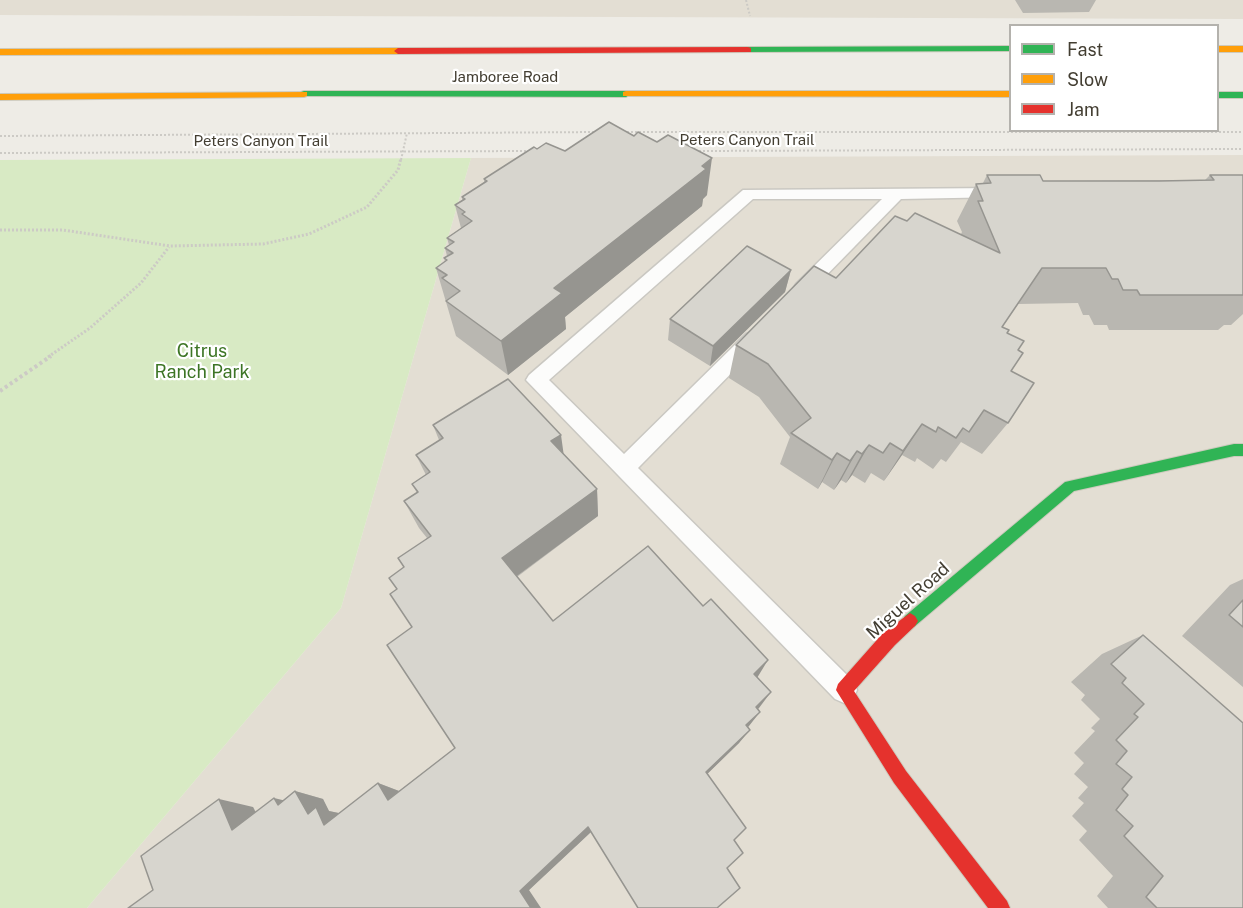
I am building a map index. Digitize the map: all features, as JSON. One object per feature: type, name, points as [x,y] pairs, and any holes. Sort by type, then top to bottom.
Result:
[{"type":"main road","points":[[1219,49],[1243,49]]},
{"type":"main road","name":"Jamboree Road","points":[[0,52],[1009,50]]},
{"type":"main road","name":"Jamboree Road","points":[[0,97],[262,94],[1009,94]]},
{"type":"main road","points":[[1219,95],[1243,95]]},
{"type":"main road","name":"Miguel Road","points":[[844,690],[889,639],[1070,486],[1234,450],[1243,450]]},
{"type":"main road","points":[[844,690],[900,777],[1000,908]]},
{"type":"lane","points":[[844,690],[536,380],[749,194],[1014,193]]},
{"type":"lane","points":[[789,302],[896,194]]},
{"type":"lane","points":[[624,468],[764,327]]},
{"type":"path","points":[[0,136],[601,132]]},
{"type":"path","points":[[612,132],[1243,132]]},
{"type":"path","points":[[0,230],[63,230],[170,246],[222,247],[263,244],[309,234],[367,207],[398,170],[407,134]]},
{"type":"path","name":"Peters Canyon Trail","points":[[692,151],[1243,149]]},
{"type":"path","name":"Peters Canyon Trail","points":[[0,153],[536,151]]},
{"type":"path","points":[[0,391],[90,328],[141,282],[170,246]]},
{"type":"shaded area","points":[[0,0],[1243,0],[1243,19],[0,15]]},
{"type":"shaded area","points":[[1243,155],[1243,908],[87,908],[341,608],[471,158]]},
{"type":"green space","name":"Citrus Ranch Park","points":[[471,158],[341,608],[87,908],[0,908],[0,160]]},
{"type":"building","points":[[609,122],[634,136],[638,132],[657,142],[668,135],[712,158],[702,166],[706,169],[554,288],[562,293],[501,341],[446,301],[460,291],[442,278],[447,275],[436,268],[447,260],[444,258],[453,253],[445,248],[454,242],[447,238],[472,221],[455,205],[465,199],[462,197],[487,181],[484,179],[534,147],[537,149],[546,143],[565,151]]},
{"type":"building","points":[[987,175],[1040,175],[1043,181],[1159,181],[1214,180],[1210,175],[1243,175],[1243,295],[1140,295],[1137,290],[1123,290],[1118,279],[1112,279],[1106,268],[1042,268],[1002,327],[1009,330],[1007,333],[1024,341],[1018,350],[1023,353],[1011,371],[1034,383],[1008,423],[984,410],[969,432],[963,428],[956,438],[938,427],[936,432],[922,424],[903,451],[890,443],[883,453],[869,445],[862,454],[857,451],[850,461],[837,453],[832,460],[791,433],[811,418],[768,364],[736,345],[814,266],[836,278],[895,216],[907,221],[915,213],[1000,253],[978,201],[983,201],[976,184],[991,183]]},
{"type":"building","points":[[747,246],[791,270],[713,346],[670,319]]},
{"type":"building","points":[[508,379],[561,435],[551,441],[597,489],[502,558],[553,621],[648,546],[703,606],[711,599],[768,660],[754,674],[771,692],[756,707],[760,712],[746,725],[750,730],[706,772],[746,828],[734,840],[743,853],[727,868],[740,888],[717,908],[638,908],[588,827],[520,891],[531,908],[128,908],[153,890],[141,856],[219,799],[232,830],[274,798],[278,805],[295,791],[308,814],[316,807],[324,825],[378,783],[388,800],[455,748],[387,645],[412,627],[390,594],[397,589],[389,578],[404,567],[398,558],[431,536],[404,501],[418,492],[412,484],[430,472],[416,455],[443,438],[433,425]]},
{"type":"building","points":[[1243,600],[1243,627],[1229,615]]},
{"type":"building","points":[[1143,635],[1243,723],[1243,908],[1157,908],[1146,897],[1163,876],[1124,836],[1133,826],[1116,810],[1128,795],[1122,789],[1132,777],[1116,764],[1127,751],[1116,740],[1138,717],[1134,714],[1144,704],[1122,683],[1126,678],[1111,664]]},
{"type":"traffic: fast","points":[[748,50],[1009,49]]},
{"type":"traffic: fast","points":[[304,94],[626,94]]},
{"type":"traffic: fast","points":[[1219,95],[1243,95]]},
{"type":"traffic: fast","points":[[910,621],[1070,486],[1234,450],[1243,450]]},
{"type":"traffic: slow","points":[[1219,49],[1243,49]]},
{"type":"traffic: slow","points":[[0,52],[398,51]]},
{"type":"traffic: slow","points":[[0,97],[304,94]]},
{"type":"traffic: slow","points":[[626,94],[1009,94]]},
{"type":"traffic: jam","points":[[398,51],[748,50]]},
{"type":"traffic: jam","points":[[910,621],[889,639],[844,690],[900,777],[1000,908]]}]
